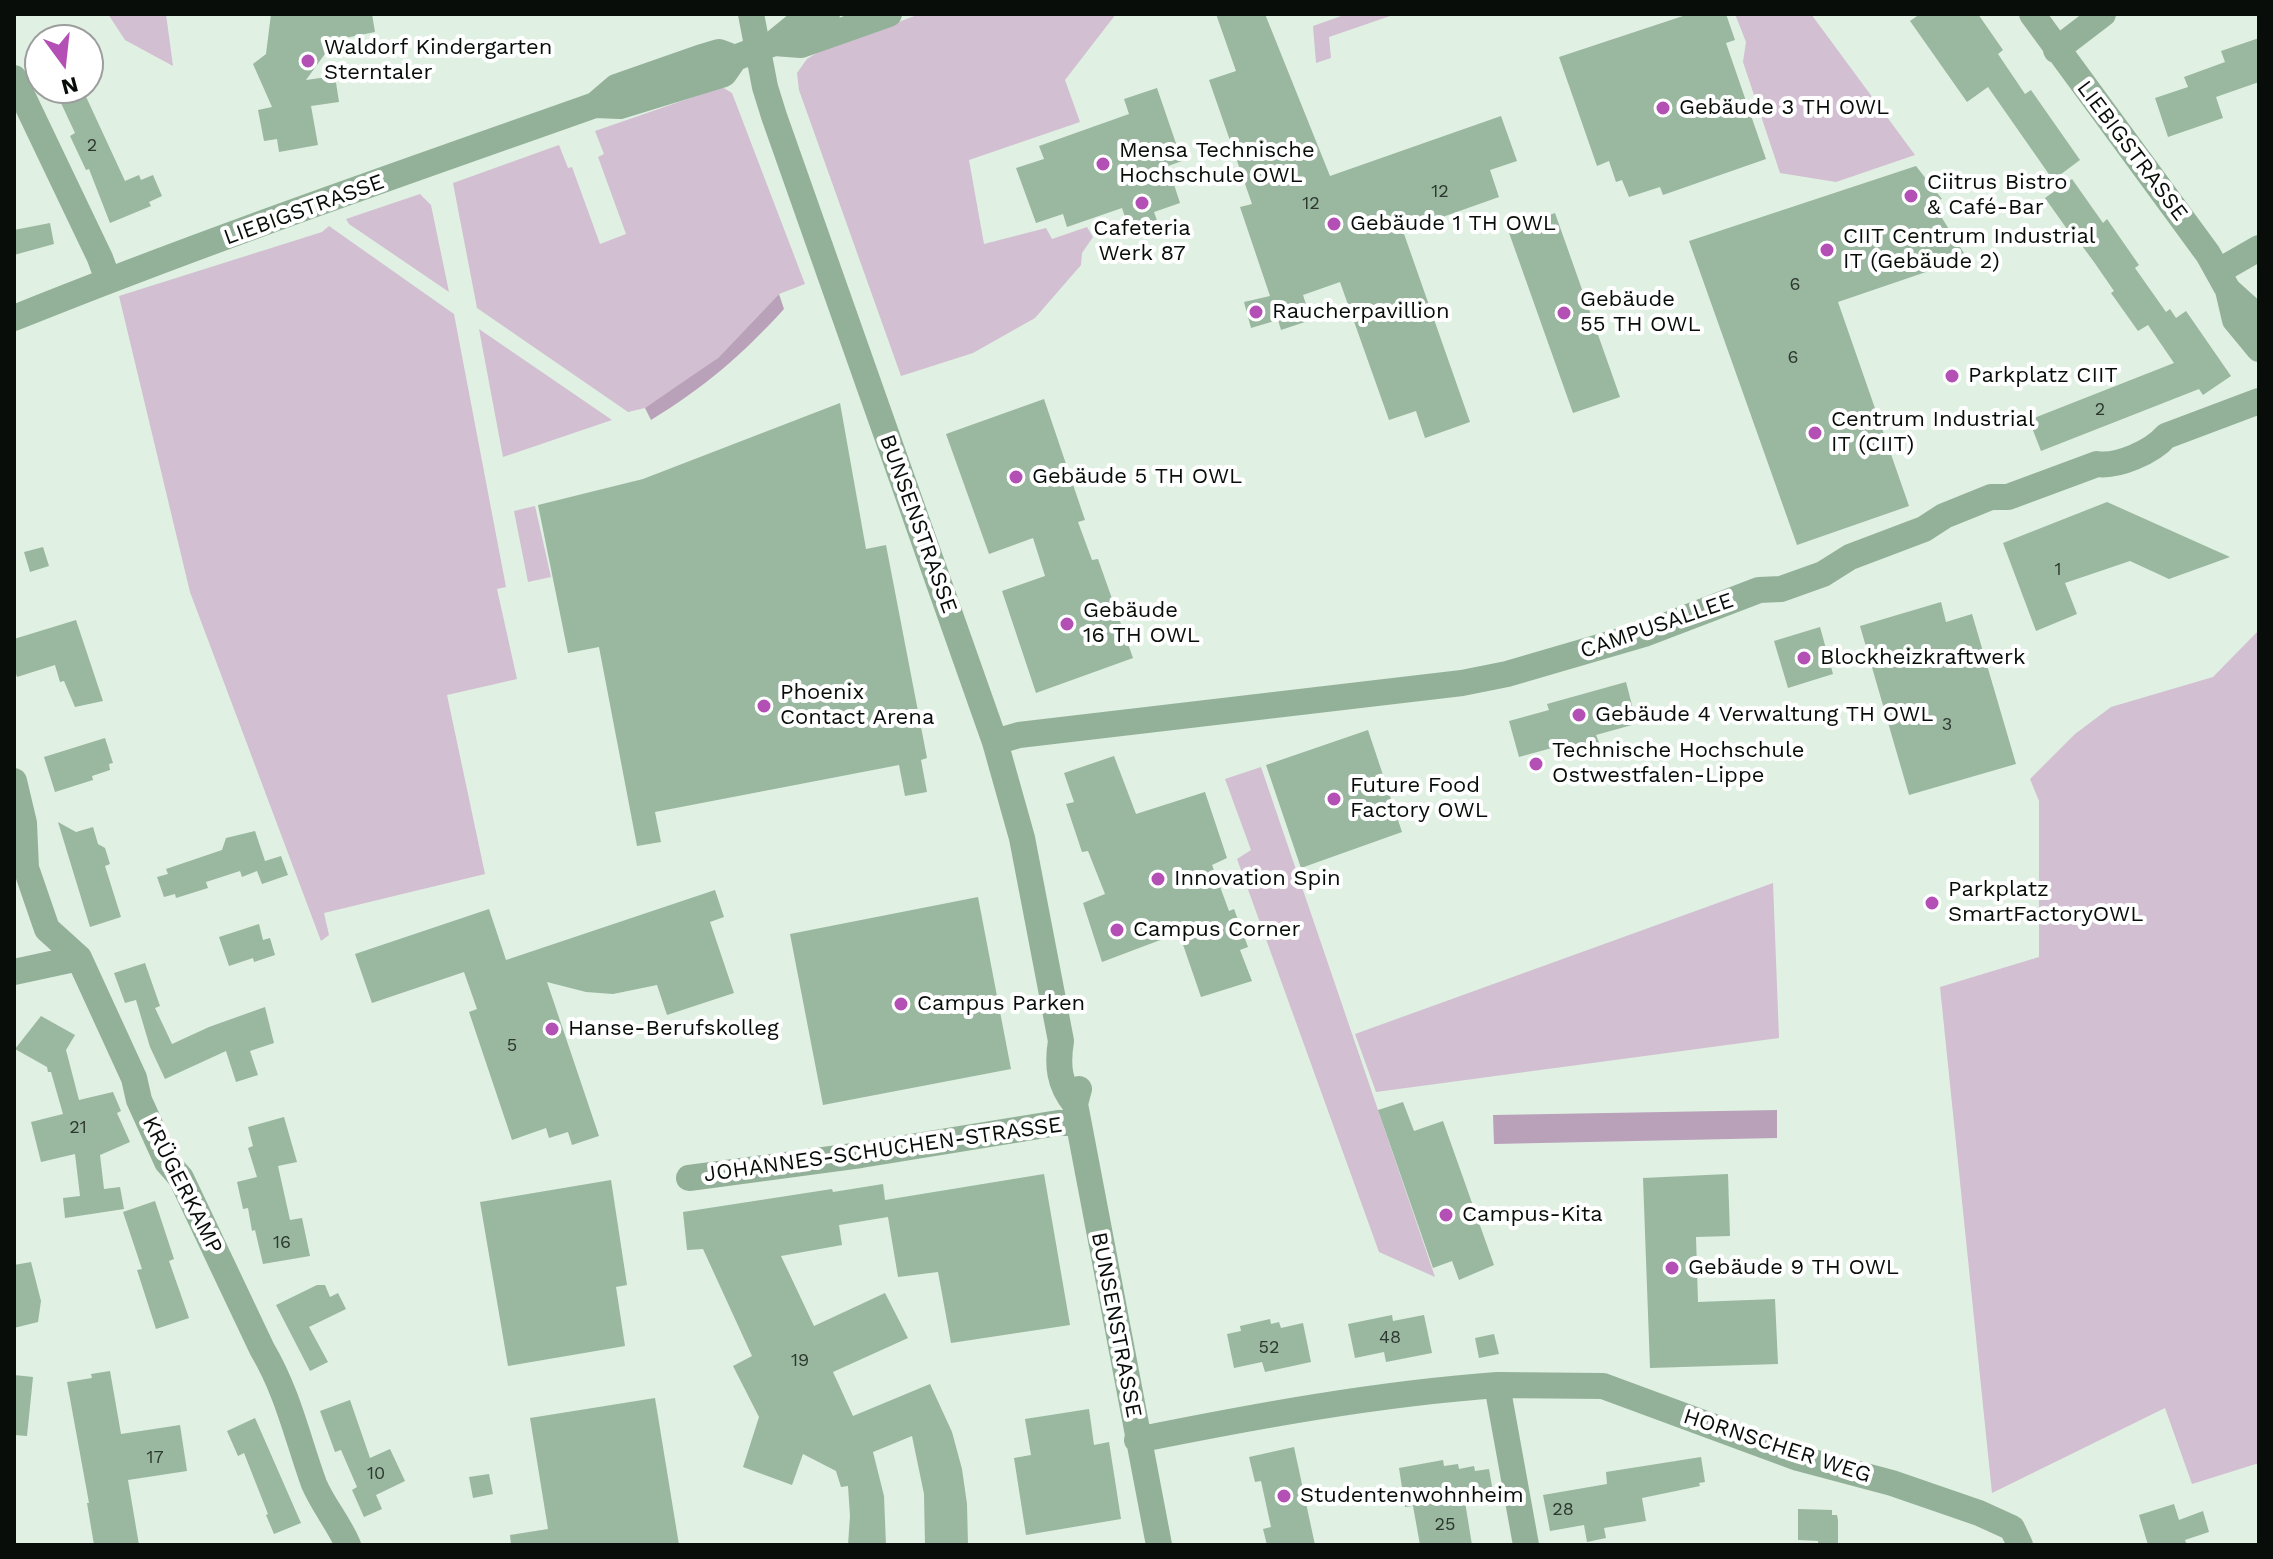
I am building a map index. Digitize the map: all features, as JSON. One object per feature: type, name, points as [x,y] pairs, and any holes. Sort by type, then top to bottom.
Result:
[{"type":"street","name":"BUNSENSTRASSE","points":[[751,14],[756,51],[774,116],[1007,738],[1022,838],[1061,1041],[1074,1057],[1078,1074],[1080,1087],[1076,1114],[1159,1545]]},
{"type":"street","name":"LIEBIGSTRASSE","points":[[14,318],[108,280],[595,105],[620,106],[724,74],[796,25],[827,14]]},
{"type":"street","points":[[756,51],[801,45],[889,14]]},
{"type":"street","name":"LIEBIGSTRASSE","points":[[2032,14],[2173,203],[2223,281],[2259,318]]},
{"type":"street","points":[[2056,50],[2103,14]]},
{"type":"street","points":[[14,78],[108,280]]},
{"type":"street","points":[[2223,281],[2259,248]]},
{"type":"street","name":"LIEBIGSTRASSE","points":[[2223,281],[2235,320],[2259,349]]},
{"type":"street","name":"CAMPUSALLEE","points":[[1007,738],[1462,683],[1507,674],[1644,634],[1759,590],[1781,589],[1823,574],[1850,557],[1924,529],[1944,516],[1991,497],[2008,497],[2097,464],[2108,466],[2159,445],[2166,436],[2259,401]]},
{"type":"street","name":"KRÜGERKAMP","points":[[14,781],[24,823],[26,868],[47,929],[79,958],[134,1078],[139,1100],[167,1162],[181,1178],[275,1372],[294,1416],[315,1487],[348,1545]]},
{"type":"street","points":[[14,972],[79,958]]},
{"type":"street","name":"JOHANNES-SCHUCHEN-STRASSE","points":[[689,1178],[861,1155],[1058,1123],[1076,1114]]},
{"type":"street","points":[[1508,1385],[1526,1545]]},
{"type":"street","name":"HORNSCHER WEG","points":[[1137,1440],[1414,1391],[1508,1385],[1603,1386],[1798,1458],[1892,1483],[1979,1513],[2012,1528],[2020,1545]]},
{"type":"shaded area","points":[[108,14],[166,14],[173,66],[125,40]]},
{"type":"shaded area","points":[[920,14],[1116,14],[1065,80],[1080,122],[969,160],[984,244],[1046,228],[1052,239],[1087,227],[1093,237],[1082,253],[1081,265],[1035,318],[973,353],[901,376],[799,90],[797,73],[807,59],[820,51]]},
{"type":"shaded area","points":[[1347,14],[1396,14],[1329,37],[1331,58],[1316,63],[1313,26]]},
{"type":"shaded area","points":[[1735,14],[1811,14],[1915,155],[1836,182],[1780,173],[1743,62],[1746,42]]},
{"type":"shaded area","points":[[722,87],[732,93],[805,284],[779,294],[718,358],[687,381],[645,408],[628,412],[477,308],[453,183],[559,145],[568,168],[572,167],[600,244],[626,234],[598,157],[604,154],[595,131]]},
{"type":"shaded area","points":[[420,194],[431,205],[449,292],[346,219]]},
{"type":"shaded area","points":[[329,226],[454,314],[506,587],[497,589],[517,679],[447,695],[485,874],[324,913],[329,935],[321,941],[190,592],[119,296],[322,232]]},
{"type":"shaded area","points":[[779,294],[784,309],[753,342],[705,383],[651,420],[645,408],[718,358]]},
{"type":"shaded area","points":[[479,329],[612,420],[503,457]]},
{"type":"shaded area","points":[[535,506],[551,577],[528,582],[514,511]]},
{"type":"shaded area","points":[[2259,630],[2259,1463],[2192,1484],[2165,1408],[1992,1493],[1940,987],[2039,957],[2039,801],[2030,779],[2075,734],[2111,707],[2213,677]]},
{"type":"shaded area","points":[[1261,767],[1435,1277],[1379,1252],[1237,859],[1251,850],[1225,779]]},
{"type":"shaded area","points":[[1773,883],[1779,1038],[1376,1092],[1355,1034]]},
{"type":"shaded area","points":[[1777,1110],[1777,1138],[1494,1144],[1493,1115]]},
{"type":"building","name":"Waldorf Kindergarten Sterntaler","points":[[271,14],[372,14],[375,32],[335,40],[306,80],[335,76],[339,102],[311,106],[318,145],[279,152],[277,139],[264,141],[258,110],[272,107],[253,64],[266,54]]},
{"type":"building","name":"Gebäude 1 TH OWL","points":[[1216,14],[1265,14],[1330,176],[1501,116],[1517,161],[1490,170],[1499,197],[1403,231],[1470,422],[1425,438],[1416,411],[1389,420],[1340,282],[1303,295],[1311,320],[1281,330],[1278,320],[1251,328],[1244,302],[1270,296],[1240,207],[1252,204],[1209,80],[1236,71]]},
{"type":"building","name":"Gebäude 3 TH OWL","points":[[1689,14],[1726,14],[1735,40],[1726,43],[1766,159],[1663,195],[1660,187],[1629,197],[1622,180],[1616,182],[1609,161],[1597,166],[1559,57]]},
{"type":"building","points":[[1920,14],[1978,14],[2003,50],[1998,54],[2025,94],[2031,90],[2080,160],[2053,180],[1988,87],[1967,102],[1910,21]]},
{"type":"building","points":[[2259,38],[2259,82],[2216,97],[2223,118],[2168,137],[2155,98],[2188,87],[2184,77],[2225,62],[2221,51]]},
{"type":"building","name":"Mensa Technische Hochschule OWL","points":[[1157,88],[1182,161],[1168,166],[1180,203],[1154,212],[1159,226],[1131,235],[1122,208],[1067,227],[1063,214],[1036,223],[1016,168],[1044,159],[1039,146],[1129,114],[1124,99]]},
{"type":"building","points":[[61,104],[89,104],[125,181],[139,175],[141,180],[153,175],[162,196],[149,202],[151,206],[110,223],[89,169],[86,170],[70,136],[75,133]]},
{"type":"building","points":[[1916,166],[1942,199],[1932,202],[1967,258],[1838,302],[1909,506],[1797,545],[1689,241]]},
{"type":"building","points":[[2072,179],[2103,223],[2107,219],[2139,265],[2135,268],[2166,312],[2170,309],[2176,318],[2186,311],[2231,376],[2203,395],[2199,389],[2041,451],[2029,420],[2174,363],[2148,325],[2138,331],[2094,262],[2045,198]]},
{"type":"building","name":"Gebäude 55 TH OWL","points":[[1555,213],[1620,397],[1573,413],[1508,230]]},
{"type":"building","points":[[50,223],[54,244],[14,255],[14,230]]},
{"type":"building","points":[[1044,399],[1085,520],[1078,522],[1092,560],[1098,559],[1133,658],[1036,693],[1002,591],[1045,576],[1033,538],[989,554],[946,434]]},
{"type":"building","name":"Phoenix Contact Arena","points":[[840,403],[866,549],[886,545],[927,758],[921,760],[927,792],[905,796],[899,765],[655,812],[661,842],[637,846],[599,647],[568,653],[538,505],[643,479]]},
{"type":"building","points":[[2107,502],[2230,557],[2169,579],[2130,561],[2065,583],[2077,614],[2036,631],[2003,543]]},
{"type":"building","points":[[43,547],[49,566],[30,572],[24,552]]},
{"type":"building","points":[[1941,602],[1946,622],[1972,614],[2016,764],[1909,795],[1860,626]]},
{"type":"building","points":[[76,620],[103,701],[75,707],[64,681],[60,682],[55,665],[17,677],[14,639]]},
{"type":"building","name":"Blockheizkraftwerk","points":[[1820,627],[1833,674],[1788,688],[1774,641]]},
{"type":"building","name":"Gebäude 4 Verwaltung TH OWL","points":[[1626,682],[1633,709],[1628,710],[1632,725],[1596,735],[1601,747],[1563,758],[1559,746],[1519,757],[1509,721],[1549,710],[1547,704]]},
{"type":"building","name":"Future Food Factory OWL","points":[[1368,730],[1402,832],[1301,868],[1266,765]]},
{"type":"building","points":[[105,738],[113,763],[109,764],[110,770],[92,776],[93,780],[55,792],[44,757]]},
{"type":"building","name":"Innovation Spin","points":[[1114,756],[1136,814],[1205,792],[1227,858],[1212,865],[1229,911],[1234,909],[1248,947],[1240,950],[1252,981],[1201,997],[1179,933],[1102,962],[1083,903],[1105,894],[1088,851],[1082,852],[1066,804],[1074,802],[1064,773]]},
{"type":"building","points":[[58,822],[76,832],[93,827],[98,844],[105,848],[110,864],[105,866],[121,917],[90,927]]},
{"type":"building","points":[[255,831],[265,861],[281,856],[288,875],[262,884],[257,871],[242,877],[240,871],[206,882],[208,888],[176,898],[175,894],[164,897],[157,877],[168,874],[166,869],[222,850],[226,838]]},
{"type":"building","points":[[715,890],[724,917],[710,922],[734,993],[667,1015],[657,985],[613,994],[586,992],[547,982],[599,1136],[572,1145],[568,1132],[549,1138],[546,1128],[512,1140],[469,1012],[477,1009],[464,972],[372,1003],[355,954],[489,909],[506,960]]},
{"type":"building","name":"Campus Parken","points":[[978,897],[1011,1069],[823,1105],[790,934]]},
{"type":"building","points":[[259,924],[263,940],[270,938],[275,955],[229,966],[219,937]]},
{"type":"building","points":[[145,963],[160,1006],[155,1008],[172,1044],[265,1007],[274,1043],[250,1051],[258,1075],[236,1082],[226,1051],[165,1079],[150,1047],[136,1000],[125,1003],[114,973]]},
{"type":"building","points":[[41,1016],[75,1035],[66,1050],[79,1100],[113,1092],[121,1111],[117,1113],[130,1142],[100,1155],[104,1189],[120,1187],[124,1209],[65,1218],[63,1198],[80,1196],[75,1154],[41,1162],[31,1122],[63,1114],[51,1072],[15,1049]]},
{"type":"building","name":"Campus-Kita","points":[[1403,1102],[1414,1131],[1443,1121],[1494,1265],[1459,1280],[1452,1261],[1433,1268],[1378,1110]]},
{"type":"building","points":[[284,1117],[297,1162],[278,1166],[290,1220],[302,1218],[310,1256],[263,1264],[255,1230],[252,1231],[248,1208],[243,1209],[237,1182],[257,1177],[248,1148],[253,1146],[248,1127]]},
{"type":"building","points":[[1044,1174],[1070,1325],[951,1343],[938,1272],[898,1277],[888,1217],[839,1225],[842,1245],[781,1256],[814,1326],[885,1293],[908,1338],[833,1372],[853,1416],[930,1384],[952,1432],[962,1469],[968,1545],[925,1545],[924,1494],[912,1436],[873,1452],[884,1496],[886,1545],[848,1545],[848,1486],[841,1487],[836,1471],[803,1454],[792,1485],[743,1467],[759,1417],[733,1366],[752,1356],[703,1249],[687,1250],[683,1212],[883,1184],[885,1200]]},
{"type":"building","name":"Gebäude 9 TH OWL","points":[[1728,1174],[1730,1236],[1696,1237],[1698,1302],[1775,1299],[1778,1364],[1650,1368],[1643,1178]]},
{"type":"building","points":[[611,1180],[627,1285],[616,1287],[625,1346],[508,1366],[480,1202]]},
{"type":"building","points":[[155,1201],[174,1259],[169,1261],[189,1318],[156,1329],[137,1270],[142,1269],[123,1212]]},
{"type":"building","points":[[31,1262],[41,1301],[38,1322],[14,1328],[14,1265]]},
{"type":"building","points":[[317,1285],[325,1285],[330,1297],[338,1293],[346,1309],[309,1327],[328,1362],[310,1371],[276,1305]]},
{"type":"building","points":[[1392,1315],[1393,1321],[1424,1315],[1432,1353],[1386,1362],[1384,1352],[1355,1358],[1348,1324]]},
{"type":"building","points":[[1270,1319],[1271,1324],[1279,1322],[1281,1328],[1303,1323],[1311,1362],[1265,1372],[1262,1362],[1234,1368],[1227,1334],[1241,1331],[1240,1326]]},
{"type":"building","points":[[1494,1334],[1499,1354],[1479,1358],[1475,1338]]},
{"type":"building","points":[[110,1371],[121,1434],[180,1425],[187,1471],[128,1480],[139,1545],[94,1545],[87,1503],[67,1382]]},
{"type":"building","points":[[14,1375],[33,1377],[27,1436],[14,1435]]},
{"type":"building","points":[[655,1398],[679,1545],[511,1545],[510,1535],[548,1529],[530,1418]]},
{"type":"building","points":[[350,1400],[370,1458],[390,1449],[405,1481],[376,1495],[382,1509],[364,1517],[352,1490],[357,1487],[341,1450],[335,1452],[320,1411]]},
{"type":"building","points":[[1089,1409],[1094,1445],[1109,1442],[1121,1519],[1026,1535],[1014,1458],[1031,1455],[1025,1419]]},
{"type":"building","points":[[255,1418],[301,1523],[274,1534],[244,1453],[238,1456],[227,1431]]},
{"type":"building","name":"Studentenwohnheim","points":[[1294,1447],[1315,1545],[1267,1545],[1263,1529],[1271,1527],[1261,1481],[1255,1482],[1249,1457]]},
{"type":"building","points":[[1701,1457],[1705,1482],[1699,1483],[1700,1486],[1642,1498],[1646,1521],[1604,1528],[1606,1538],[1587,1542],[1584,1525],[1550,1531],[1543,1495],[1607,1484],[1606,1472]]},
{"type":"building","points":[[1443,1460],[1444,1466],[1458,1464],[1459,1469],[1474,1466],[1475,1471],[1489,1469],[1494,1498],[1465,1502],[1472,1545],[1420,1545],[1413,1506],[1405,1507],[1399,1468]]},
{"type":"building","points":[[489,1474],[493,1494],[473,1498],[469,1477]]},
{"type":"building","points":[[2174,1504],[2179,1520],[2203,1511],[2209,1532],[2185,1540],[2187,1545],[2148,1545],[2139,1515]]},
{"type":"building","points":[[1798,1509],[1832,1510],[1832,1515],[1837,1515],[1838,1520],[1838,1545],[1818,1545],[1818,1541],[1798,1540]]},
{"type":"place","name":"Waldorf Kindergarten Sterntaler","points":[[308,61]]},
{"type":"place","name":"Gebäude 3 TH OWL","points":[[1663,108]]},
{"type":"place","name":"Mensa Technische Hochschule OWL","points":[[1103,164]]},
{"type":"place","name":"Ciitrus Bistro & Café-Bar","points":[[1911,196]]},
{"type":"place","name":"Cafeteria Werk 87","points":[[1142,203]]},
{"type":"place","name":"Gebäude 1 TH OWL","points":[[1334,224]]},
{"type":"place","name":"CIIT Centrum Industrial IT (Gebäude 2)","points":[[1827,250]]},
{"type":"place","name":"Raucherpavillion","points":[[1256,312]]},
{"type":"place","name":"Gebäude 55 TH OWL","points":[[1564,313]]},
{"type":"place","name":"Parkplatz CIIT","points":[[1952,376]]},
{"type":"place","name":"Centrum Industrial IT (CIIT)","points":[[1815,433]]},
{"type":"place","name":"Gebäude 5 TH OWL","points":[[1016,477]]},
{"type":"place","name":"Gebäude 16 TH OWL","points":[[1067,624]]},
{"type":"place","name":"Blockheizkraftwerk","points":[[1804,658]]},
{"type":"place","name":"Phoenix Contact Arena","points":[[764,706]]},
{"type":"place","name":"Gebäude 4 Verwaltung TH OWL","points":[[1579,715]]},
{"type":"place","name":"Technische Hochschule Ostwestfalen-Lippe","points":[[1536,764]]},
{"type":"place","name":"Future Food Factory OWL","points":[[1334,799]]},
{"type":"place","name":"Innovation Spin","points":[[1158,879]]},
{"type":"place","name":"Parkplatz SmartFactoryOWL","points":[[1932,903]]},
{"type":"place","name":"Campus Corner","points":[[1117,930]]},
{"type":"place","name":"Campus Parken","points":[[901,1004]]},
{"type":"place","name":"Hanse-Berufskolleg","points":[[552,1029]]},
{"type":"place","name":"Campus-Kita","points":[[1446,1215]]},
{"type":"place","name":"Gebäude 9 TH OWL","points":[[1672,1268]]},
{"type":"place","name":"Studentenwohnheim","points":[[1284,1496]]}]
